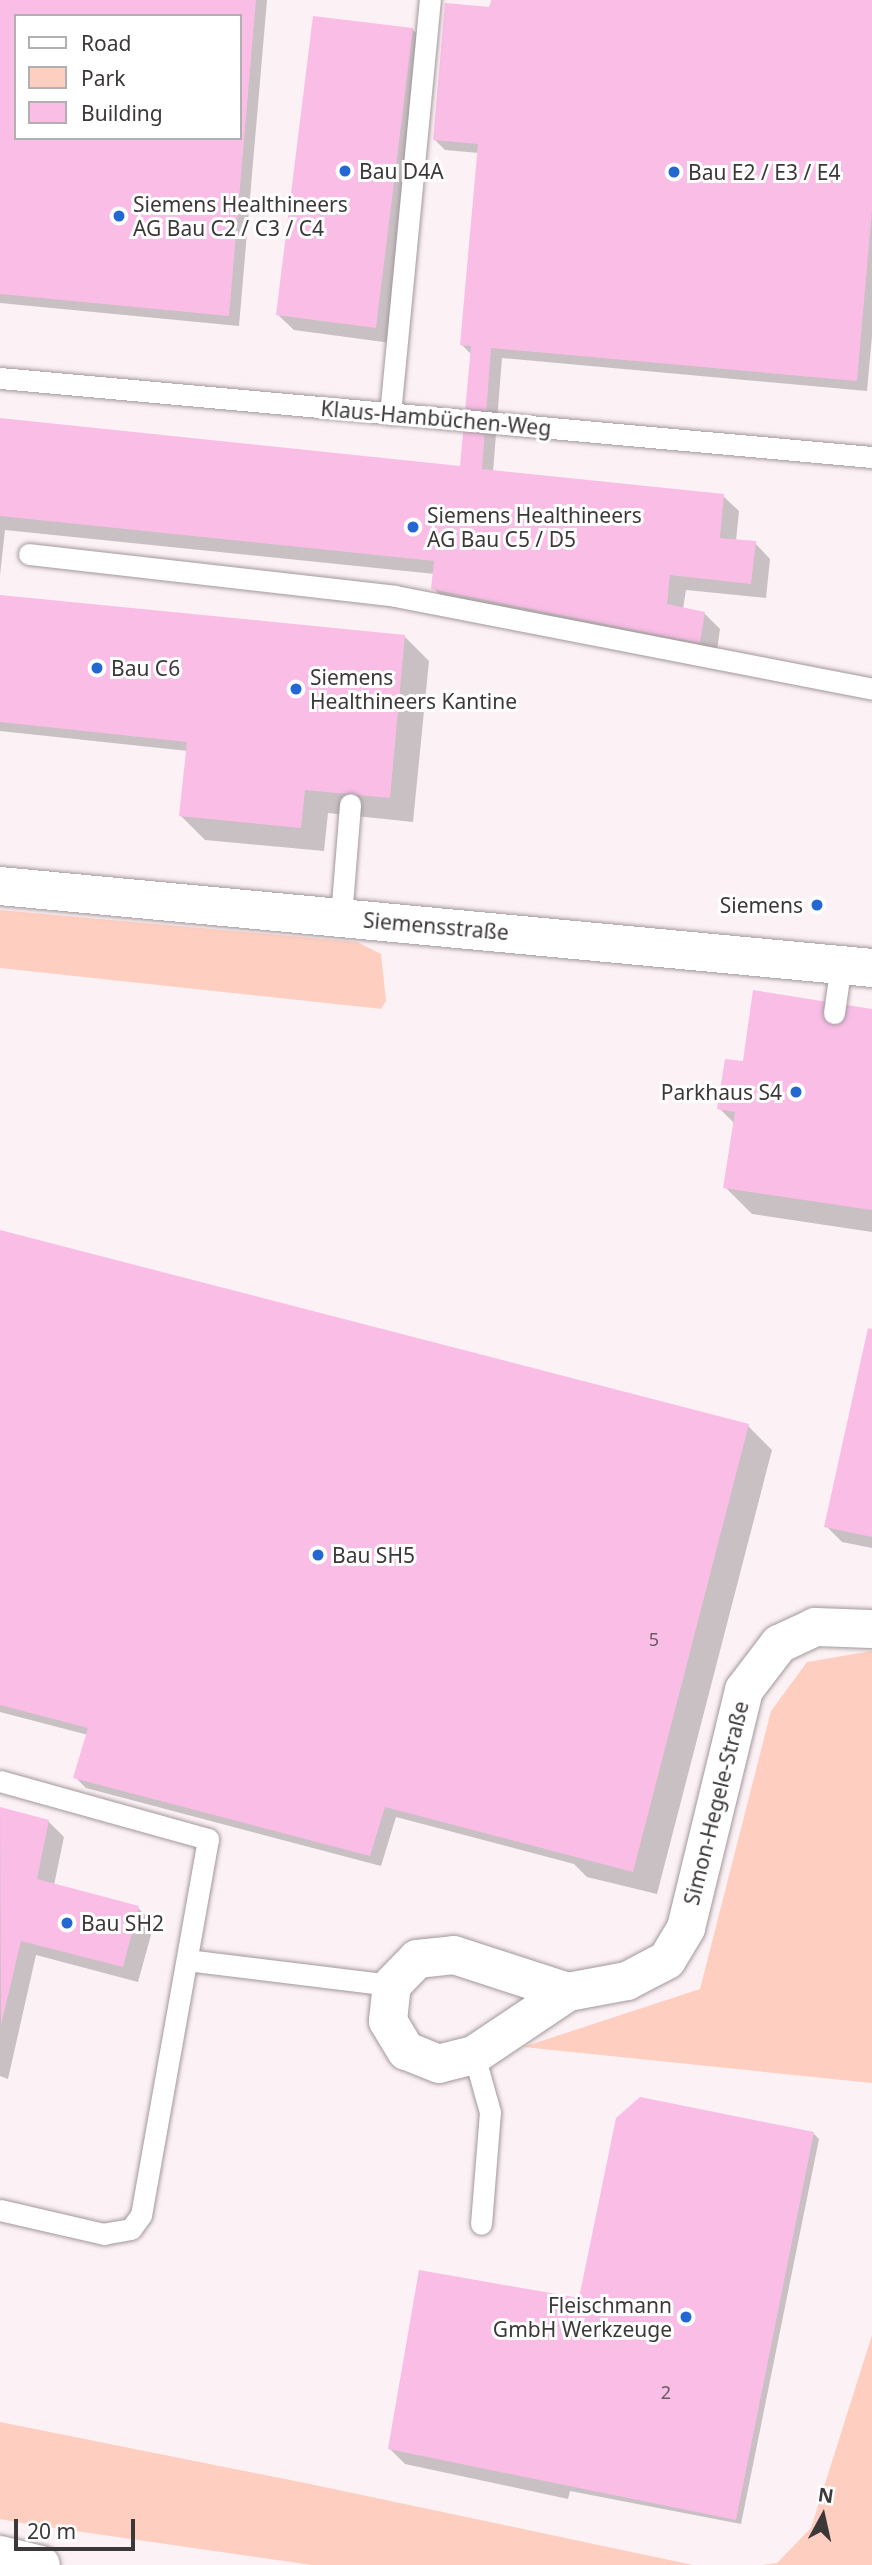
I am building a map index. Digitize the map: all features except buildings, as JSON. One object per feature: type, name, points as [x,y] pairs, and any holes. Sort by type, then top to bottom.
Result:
[{"type":"street","name":"Siemensstraße","points":[[0,886],[864,966]]},
{"type":"street","name":"Simon-Hegele-Straße","points":[[568,1992],[454,1955],[417,1959],[391,1985],[388,2021],[406,2051],[439,2064],[474,2055],[568,1992],[627,1981],[667,1960],[686,1928],[744,1690],[779,1644],[815,1627],[872,1629]]},
{"type":"lane","points":[[390,414],[430,0]]},
{"type":"lane","name":"Klaus-Hambüchen-Weg","points":[[0,378],[872,457]]},
{"type":"lane","points":[[29,554],[395,596],[872,689]]},
{"type":"lane","points":[[341,917],[350,804]]},
{"type":"lane","points":[[834,1013],[864,966]]},
{"type":"lane","points":[[0,1781],[208,1839],[141,2215],[131,2229],[104,2234],[0,2210]]},
{"type":"lane","points":[[187,1960],[391,1985]]},
{"type":"lane","points":[[474,2055],[490,2112],[481,2224]]},
{"type":"green space","points":[[0,910],[357,942],[381,954],[386,1001],[381,1009],[0,968]]},
{"type":"green space","points":[[872,1651],[872,2083],[523,2047],[700,1989],[771,1711],[807,1662]]},
{"type":"green space","points":[[872,2335],[872,2565],[761,2565],[777,2563],[811,2528]]},
{"type":"green space","points":[[0,2422],[693,2565],[312,2565],[0,2519]]},
{"type":"place","name":"Bau D4A","points":[[345,171]]},
{"type":"place","name":"Bau E2 / E3 / E4","points":[[674,172]]},
{"type":"place","name":"Siemens Healthineers AG Bau C2 / C3 / C4","points":[[119,216]]},
{"type":"place","name":"Siemens Healthineers AG Bau C5 / D5","points":[[413,527]]},
{"type":"place","name":"Bau C6","points":[[97,668]]},
{"type":"place","name":"Siemens Healthineers Kantine","points":[[296,689]]},
{"type":"place","name":"Siemens","points":[[817,905]]},
{"type":"place","name":"Parkhaus S4","points":[[796,1092]]},
{"type":"place","name":"Bau SH5","points":[[318,1555]]},
{"type":"place","name":"Bau SH2","points":[[67,1923]]},
{"type":"place","name":"Fleischmann GmbH Werkzeuge","points":[[686,2317]]}]
